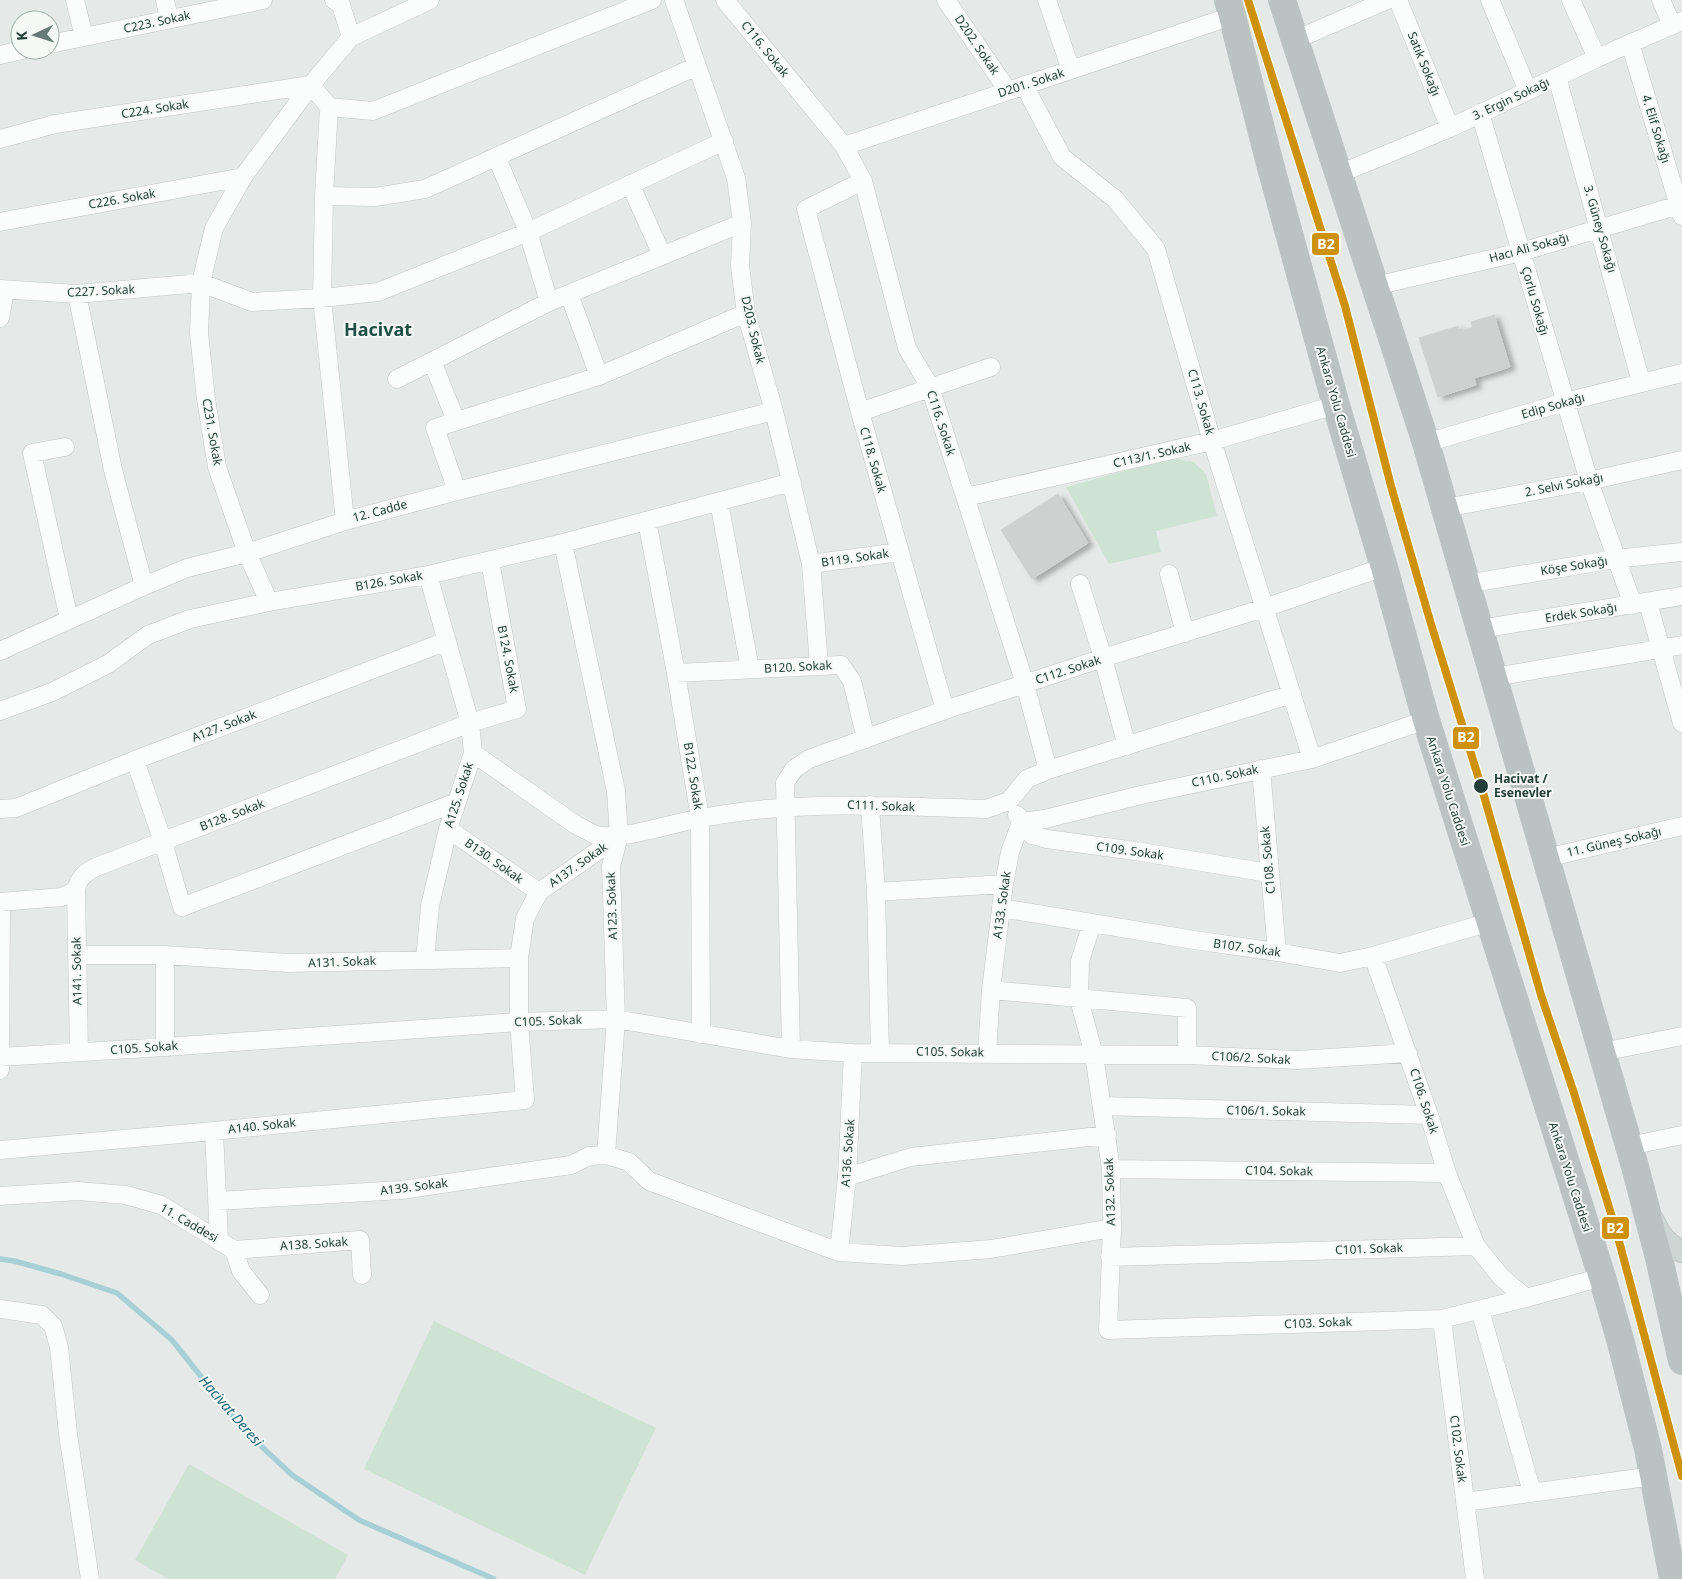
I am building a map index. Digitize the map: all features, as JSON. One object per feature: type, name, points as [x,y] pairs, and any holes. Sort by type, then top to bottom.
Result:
[{"type":"highway","points":[[1282,0],[1426,443],[1629,1146],[1681,1355]]},
{"type":"highway","name":"Ankara Yolu Caddesi","points":[[1219,7],[1270,164],[1336,405],[1384,567],[1426,720],[1620,1339],[1653,1476],[1673,1579]]},
{"type":"main road","points":[[1643,1200],[1664,1240],[1672,1248],[1682,1251]]},
{"type":"main road","points":[[1681,1355],[1679,1316],[1682,1297]]},
{"type":"street","points":[[75,0],[84,37]]},
{"type":"street","points":[[165,0],[169,19]]},
{"type":"street","name":"C223. Sokak","points":[[60,42],[263,0]]},
{"type":"street","points":[[334,0],[341,5],[351,37],[423,2]]},
{"type":"street","points":[[329,107],[373,111],[652,0]]},
{"type":"street","name":"D203. Sokak","points":[[674,0],[736,178],[742,223],[740,266],[746,313],[774,411],[811,564],[819,665]]},
{"type":"street","name":"C116. Sokak","points":[[725,0],[844,146],[863,181],[908,348],[930,388],[1025,684],[1048,770]]},
{"type":"street","name":"D202. Sokak","points":[[946,0],[1016,88]]},
{"type":"street","points":[[1048,0],[1071,70]]},
{"type":"street","points":[[1295,40],[1387,0]]},
{"type":"street","name":"Satık Sokağı","points":[[1398,0],[1450,128]]},
{"type":"street","points":[[1490,0],[1528,91]]},
{"type":"street","points":[[1571,0],[1597,58]]},
{"type":"street","points":[[1661,0],[1677,23]]},
{"type":"street","name":"D201. Sokak","points":[[844,146],[1071,70],[1219,7]]},
{"type":"street","name":"3. Ergin Sokağı","points":[[1339,174],[1450,128],[1597,58],[1677,23]]},
{"type":"street","name":"C231. Sokak","points":[[269,602],[247,553],[217,467],[206,399],[199,333],[201,283],[214,228],[243,177],[311,85],[351,37]]},
{"type":"street","name":"4. Elif Sokağı","points":[[1630,43],[1681,208]]},
{"type":"street","points":[[324,196],[374,197],[425,189],[697,66]]},
{"type":"street","name":"3. Güney Sokağı","points":[[1557,77],[1641,382]]},
{"type":"street","points":[[311,85],[329,107],[324,196],[322,298],[345,521]]},
{"type":"street","name":"C224. Sokak","points":[[0,139],[55,124],[311,85]]},
{"type":"street","name":"C113. Sokak","points":[[1016,88],[1062,157],[1115,199],[1156,249],[1212,441],[1312,758]]},
{"type":"street","name":"Çorlu Sokağı","points":[[1480,113],[1589,481],[1615,559],[1640,604],[1660,649],[1682,723]]},
{"type":"street","points":[[201,283],[252,302],[322,298],[378,292],[528,232],[724,141]]},
{"type":"street","points":[[497,158],[528,232],[550,302]]},
{"type":"street","name":"C226. Sokak","points":[[0,222],[243,177]]},
{"type":"street","name":"C118. Sokak","points":[[863,181],[806,209],[860,412],[945,710]]},
{"type":"street","points":[[630,184],[662,255]]},
{"type":"street","name":"Hacı Ali Sokağı","points":[[1375,286],[1521,252],[1600,228],[1681,208]]},
{"type":"street","points":[[397,378],[550,302],[742,223]]},
{"type":"street","name":"C227. Sokak","points":[[3,290],[77,294],[201,283]]},
{"type":"street","points":[[0,318],[3,290]]},
{"type":"street","points":[[77,294],[113,470],[144,586]]},
{"type":"street","points":[[569,294],[599,376]]},
{"type":"street","points":[[457,491],[435,428],[599,376],[746,313]]},
{"type":"street","points":[[432,361],[456,421]]},
{"type":"street","points":[[860,412],[991,367]]},
{"type":"street","name":"Edip Sokağı","points":[[1426,443],[1565,402],[1682,373]]},
{"type":"street","name":"C113/1. Sokak","points":[[966,497],[1212,441],[1336,405]]},
{"type":"street","name":"12. Cadde","points":[[0,651],[187,568],[247,553],[345,521],[457,491],[774,411]]},
{"type":"street","points":[[65,447],[32,453],[69,619]]},
{"type":"street","name":"2. Selvi Sokağı","points":[[1444,508],[1589,481],[1682,460]]},
{"type":"street","name":"B126. Sokak","points":[[0,712],[52,692],[108,664],[148,635],[190,618],[269,602],[428,575],[490,561],[792,482]]},
{"type":"street","points":[[719,502],[750,669]]},
{"type":"street","name":"B122. Sokak","points":[[647,521],[676,673],[700,818],[701,1034]]},
{"type":"street","name":"A123. Sokak","points":[[563,543],[616,791],[619,836],[611,866],[616,1019],[606,1155]]},
{"type":"street","name":"B119. Sokak","points":[[811,564],[899,552]]},
{"type":"street","name":"Köşe Sokağı","points":[[1466,584],[1615,559],[1682,552]]},
{"type":"street","name":"B124. Sokak","points":[[470,723],[517,709],[490,561]]},
{"type":"street","name":"C112. Sokak","points":[[791,1049],[785,783],[794,769],[809,760],[945,710],[1264,608],[1384,567]]},
{"type":"street","points":[[1169,574],[1185,633]]},
{"type":"street","name":"A125. Sokak","points":[[425,959],[430,906],[448,829],[473,753],[470,723],[428,575]]},
{"type":"street","points":[[1080,584],[1127,746]]},
{"type":"street","name":"Erdek Sokağı","points":[[1480,629],[1682,596]]},
{"type":"street","name":"A127. Sokak","points":[[0,810],[16,808],[135,760],[447,641]]},
{"type":"street","points":[[1494,677],[1682,645]]},
{"type":"street","name":"B120. Sokak","points":[[676,673],[842,665],[852,681],[866,739]]},
{"type":"street","points":[[1009,801],[1027,779],[1048,770],[1292,694]]},
{"type":"street","name":"C110. Sokak","points":[[1021,822],[1045,819],[1141,795],[1312,758],[1426,720]]},
{"type":"street","name":"B128. Sokak","points":[[76,890],[78,880],[86,872],[470,723]]},
{"type":"street","name":"C111. Sokak","points":[[473,753],[576,825],[594,834],[619,836],[700,818],[785,807],[870,805],[986,809],[1009,801]]},
{"type":"street","points":[[135,760],[163,842],[182,908],[457,802]]},
{"type":"street","name":"C108. Sokak","points":[[1261,769],[1277,952]]},
{"type":"street","name":"C109. Sokak","points":[[1009,801],[1021,822],[1032,835],[1047,839],[1269,873]]},
{"type":"street","points":[[870,805],[876,892],[880,1052]]},
{"type":"street","name":"A133. Sokak","points":[[987,1053],[991,990],[1004,884],[1010,852],[1021,822]]},
{"type":"street","name":"11. Güneş Sokağı","points":[[1546,858],[1682,826]]},
{"type":"street","name":"B130. Sokak","points":[[448,829],[539,892]]},
{"type":"street","name":"A137. Sokak","points":[[525,1100],[520,1022],[519,958],[524,918],[539,892],[619,836]]},
{"type":"street","points":[[876,892],[1004,884]]},
{"type":"street","points":[[0,1070],[0,902],[62,896],[76,890]]},
{"type":"street","name":"A141. Sokak","points":[[76,890],[79,1052]]},
{"type":"street","name":"B107. Sokak","points":[[1001,908],[1340,963],[1373,956],[1490,922]]},
{"type":"street","points":[[1092,923],[1080,961],[1080,999],[1094,1055]]},
{"type":"street","points":[[165,955],[165,1047]]},
{"type":"street","name":"A131. Sokak","points":[[77,956],[165,955],[289,963],[519,958]]},
{"type":"street","name":"C106. Sokak","points":[[1373,956],[1408,1053],[1447,1173],[1476,1246]]},
{"type":"street","points":[[991,990],[1186,1008],[1186,1055]]},
{"type":"street","name":"C105. Sokak","points":[[0,1057],[520,1022],[616,1019],[791,1049],[853,1052],[1094,1055]]},
{"type":"street","points":[[1602,1052],[1682,1036]]},
{"type":"street","name":"A136. Sokak","points":[[839,1252],[847,1177],[853,1052]]},
{"type":"street","name":"C106/2. Sokak","points":[[1094,1055],[1186,1055],[1297,1060],[1408,1053]]},
{"type":"street","name":"A132. Sokak","points":[[1094,1055],[1111,1168],[1112,1228],[1108,1330]]},
{"type":"street","name":"A140. Sokak","points":[[0,1150],[525,1100]]},
{"type":"street","name":"C106/1. Sokak","points":[[1102,1106],[1429,1115]]},
{"type":"street","points":[[214,1131],[218,1201],[227,1245],[241,1271],[260,1295]]},
{"type":"street","points":[[847,1177],[911,1157],[1107,1135]]},
{"type":"street","points":[[1629,1146],[1682,1135]]},
{"type":"street","points":[[606,1155],[628,1162],[649,1181],[839,1252],[902,1256],[990,1249],[1112,1228]]},
{"type":"street","name":"A139. Sokak","points":[[218,1201],[401,1190],[571,1165],[589,1156],[606,1155]]},
{"type":"street","name":"C104. Sokak","points":[[1111,1168],[1447,1173]]},
{"type":"street","name":"11. Caddesi","points":[[0,1196],[78,1191],[126,1195],[161,1205],[227,1245]]},
{"type":"street","name":"A138. Sokak","points":[[227,1245],[360,1240],[362,1275]]},
{"type":"street","points":[[1476,1246],[1501,1277],[1526,1298],[1602,1277]]},
{"type":"street","name":"C101. Sokak","points":[[1110,1257],[1476,1246]]},
{"type":"street","name":"C103. Sokak","points":[[1108,1330],[1442,1319],[1526,1298]]},
{"type":"street","points":[[0,1309],[42,1315],[53,1326],[59,1347],[68,1434],[90,1579]]},
{"type":"street","points":[[1480,1310],[1532,1492]]},
{"type":"street","name":"C102. Sokak","points":[[1442,1319],[1475,1579]]},
{"type":"street","points":[[1465,1502],[1653,1476]]},
{"type":"green space","points":[[1172,458],[1194,462],[1206,474],[1217,516],[1156,531],[1161,552],[1109,564],[1066,487]]},
{"type":"green space","points":[[434,1321],[656,1428],[585,1575],[364,1469]]},
{"type":"green space","points":[[189,1464],[348,1555],[335,1579],[168,1579],[135,1560]]},
{"type":"building","points":[[1494,315],[1510,367],[1488,374],[1471,322]]},
{"type":"building","points":[[1458,326],[1460,332],[1473,327],[1488,374],[1474,378],[1476,385],[1438,397],[1419,338]]},
{"type":"building","points":[[1058,494],[1088,543],[1032,579],[1001,530]]},
{"type":"waterway","name":"Hacivat Deresi","points":[[0,1259],[61,1274],[117,1293],[172,1340],[241,1427],[292,1475],[359,1520],[494,1579]]},
{"type":"transit line","name":"B2","points":[[1248,0],[1345,306],[1391,486],[1482,789],[1541,995],[1573,1090],[1616,1230],[1682,1476]]},
{"type":"place","name":"Hacivat / Esenevler","points":[[1481,786]]},
{"type":"district","name":"Hacivat","points":[[378,330]]}]
